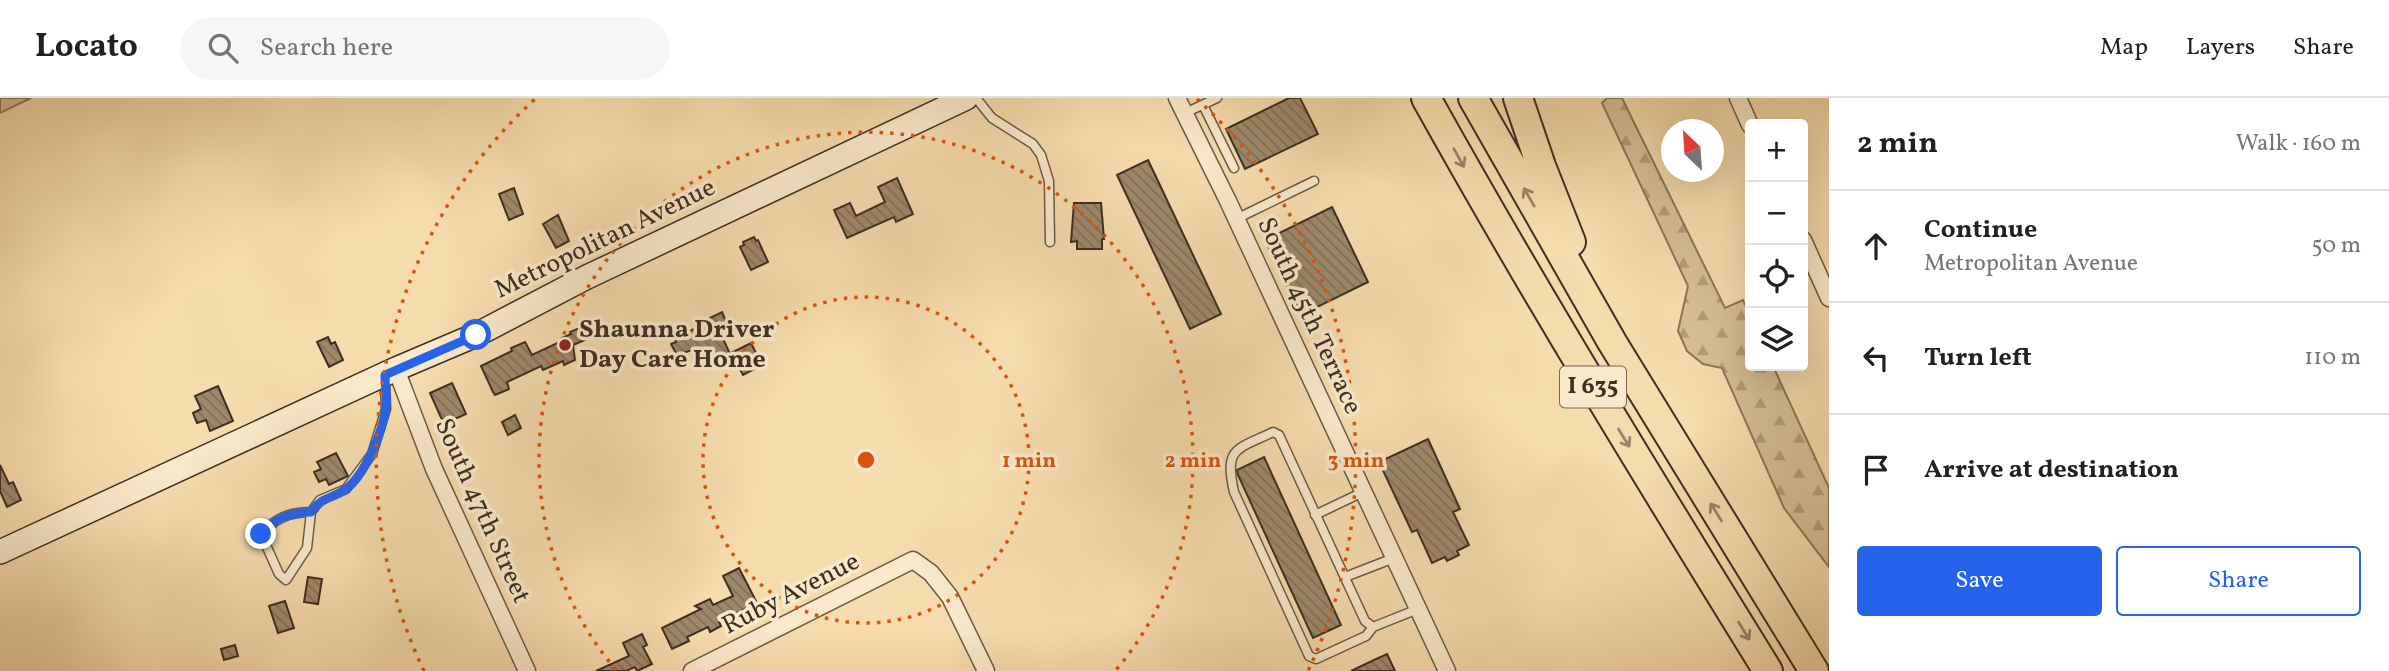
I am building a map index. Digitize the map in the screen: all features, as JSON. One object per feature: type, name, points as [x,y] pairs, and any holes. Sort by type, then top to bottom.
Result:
[{"type":"highway","name":"I 635","points":[[1426,98],[1495,222],[1592,385],[1768,671]]},
{"type":"highway","name":"I 635","points":[[1473,98],[1612,342],[1814,671]]},
{"type":"highway","points":[[1518,98],[1541,166],[1612,342]]},
{"type":"main road","name":"Metropolitan Avenue","points":[[0,552],[476,335],[587,277],[966,98]]},
{"type":"street","name":"South 45th Terrace","points":[[1177,98],[1447,671]]},
{"type":"street","points":[[1738,98],[1747,119]]},
{"type":"street","points":[[1805,245],[1829,298]]},
{"type":"street","name":"South 47th Street","points":[[390,372],[527,671]]},
{"type":"street","name":"Ruby Avenue","points":[[692,671],[913,560],[930,573],[950,597],[986,671]]},
{"type":"lane","points":[[976,98],[992,118],[1033,144],[1041,155],[1049,181],[1051,242]]},
{"type":"lane","points":[[1185,113],[1217,98]]},
{"type":"lane","points":[[1203,105],[1234,168]]},
{"type":"lane","points":[[1236,219],[1314,181]]},
{"type":"lane","points":[[311,512],[295,512],[279,518],[261,534],[279,575],[286,580],[307,548],[311,512],[320,500],[346,489],[372,454],[386,409],[390,372]]},
{"type":"lane","points":[[1373,627],[1365,621],[1279,435],[1273,432],[1237,449],[1231,458],[1230,472],[1234,492],[1309,656],[1316,659],[1366,636],[1373,627],[1418,609]]},
{"type":"lane","points":[[1315,514],[1363,492]]},
{"type":"lane","points":[[1345,577],[1394,558]]},
{"type":"green space","points":[[0,98],[31,98],[0,113]]},
{"type":"green space","points":[[1607,98],[1622,98],[1725,308],[1743,300],[1745,371],[1775,371],[1829,488],[1829,567],[1784,508],[1722,368],[1703,364],[1687,351],[1678,331],[1688,286],[1602,103]]},
{"type":"building","points":[[1289,98],[1300,98],[1318,134],[1245,169],[1226,129]]},
{"type":"building","points":[[1148,160],[1221,314],[1190,329],[1117,175]]},
{"type":"building","points":[[897,178],[913,214],[896,222],[894,217],[847,238],[834,210],[850,203],[856,216],[885,202],[878,187]]},
{"type":"building","points":[[514,188],[523,214],[509,220],[499,194]]},
{"type":"building","points":[[1074,203],[1101,203],[1104,239],[1102,249],[1077,249],[1077,241],[1071,242]]},
{"type":"building","points":[[1332,207],[1368,282],[1301,315],[1265,240]]},
{"type":"building","points":[[558,215],[569,241],[556,248],[543,224]]},
{"type":"building","points":[[754,237],[768,262],[751,270],[740,247],[744,245],[743,242]]},
{"type":"building","points":[[722,312],[727,324],[718,328],[731,356],[705,369],[695,349],[677,355],[671,344],[676,342],[674,338],[712,321],[710,318]]},
{"type":"building","points":[[587,325],[592,337],[573,345],[575,360],[564,365],[563,361],[543,370],[541,366],[507,382],[509,389],[495,395],[481,366],[525,342],[532,355],[564,340],[562,338],[571,334],[570,332]]},
{"type":"building","points":[[328,337],[331,344],[335,342],[343,360],[329,367],[317,342]]},
{"type":"building","points":[[751,343],[762,365],[743,375],[731,353]]},
{"type":"building","points":[[452,383],[466,414],[446,423],[442,420],[430,393]]},
{"type":"building","points":[[218,386],[233,421],[210,431],[206,420],[197,423],[193,413],[201,409],[195,396]]},
{"type":"building","points":[[515,415],[521,428],[508,435],[502,422]]},
{"type":"building","points":[[1428,439],[1460,509],[1453,512],[1469,545],[1457,551],[1459,555],[1447,561],[1445,557],[1432,563],[1417,530],[1412,532],[1379,462]]},
{"type":"building","points":[[336,453],[348,476],[329,485],[326,479],[319,482],[314,472],[321,469],[317,462]]},
{"type":"building","points":[[1264,457],[1341,625],[1313,638],[1238,475],[1237,470]]},
{"type":"building","points":[[0,465],[9,484],[13,482],[21,500],[7,507],[0,491]]},
{"type":"building","points":[[739,568],[757,603],[719,622],[721,626],[710,632],[708,627],[687,637],[689,641],[672,649],[662,628],[701,609],[695,606],[710,599],[713,605],[733,596],[723,576]]},
{"type":"building","points":[[308,577],[322,579],[318,604],[304,602]]},
{"type":"building","points":[[285,601],[294,628],[278,633],[269,606]]},
{"type":"building","points":[[642,634],[647,645],[643,647],[652,664],[637,671],[635,667],[626,671],[596,671],[629,656],[623,643]]},
{"type":"building","points":[[235,645],[238,656],[224,660],[221,649]]},
{"type":"building","points":[[1387,654],[1395,671],[1351,671],[1374,660]]},
{"type":"place","name":"Shaunna Driver Day Care Home","points":[[565,345]]},
{"type":"route","points":[[261,534],[279,518],[295,512],[311,512],[320,500],[346,489],[356,477],[372,454],[386,409],[385,375],[476,335]]}]
